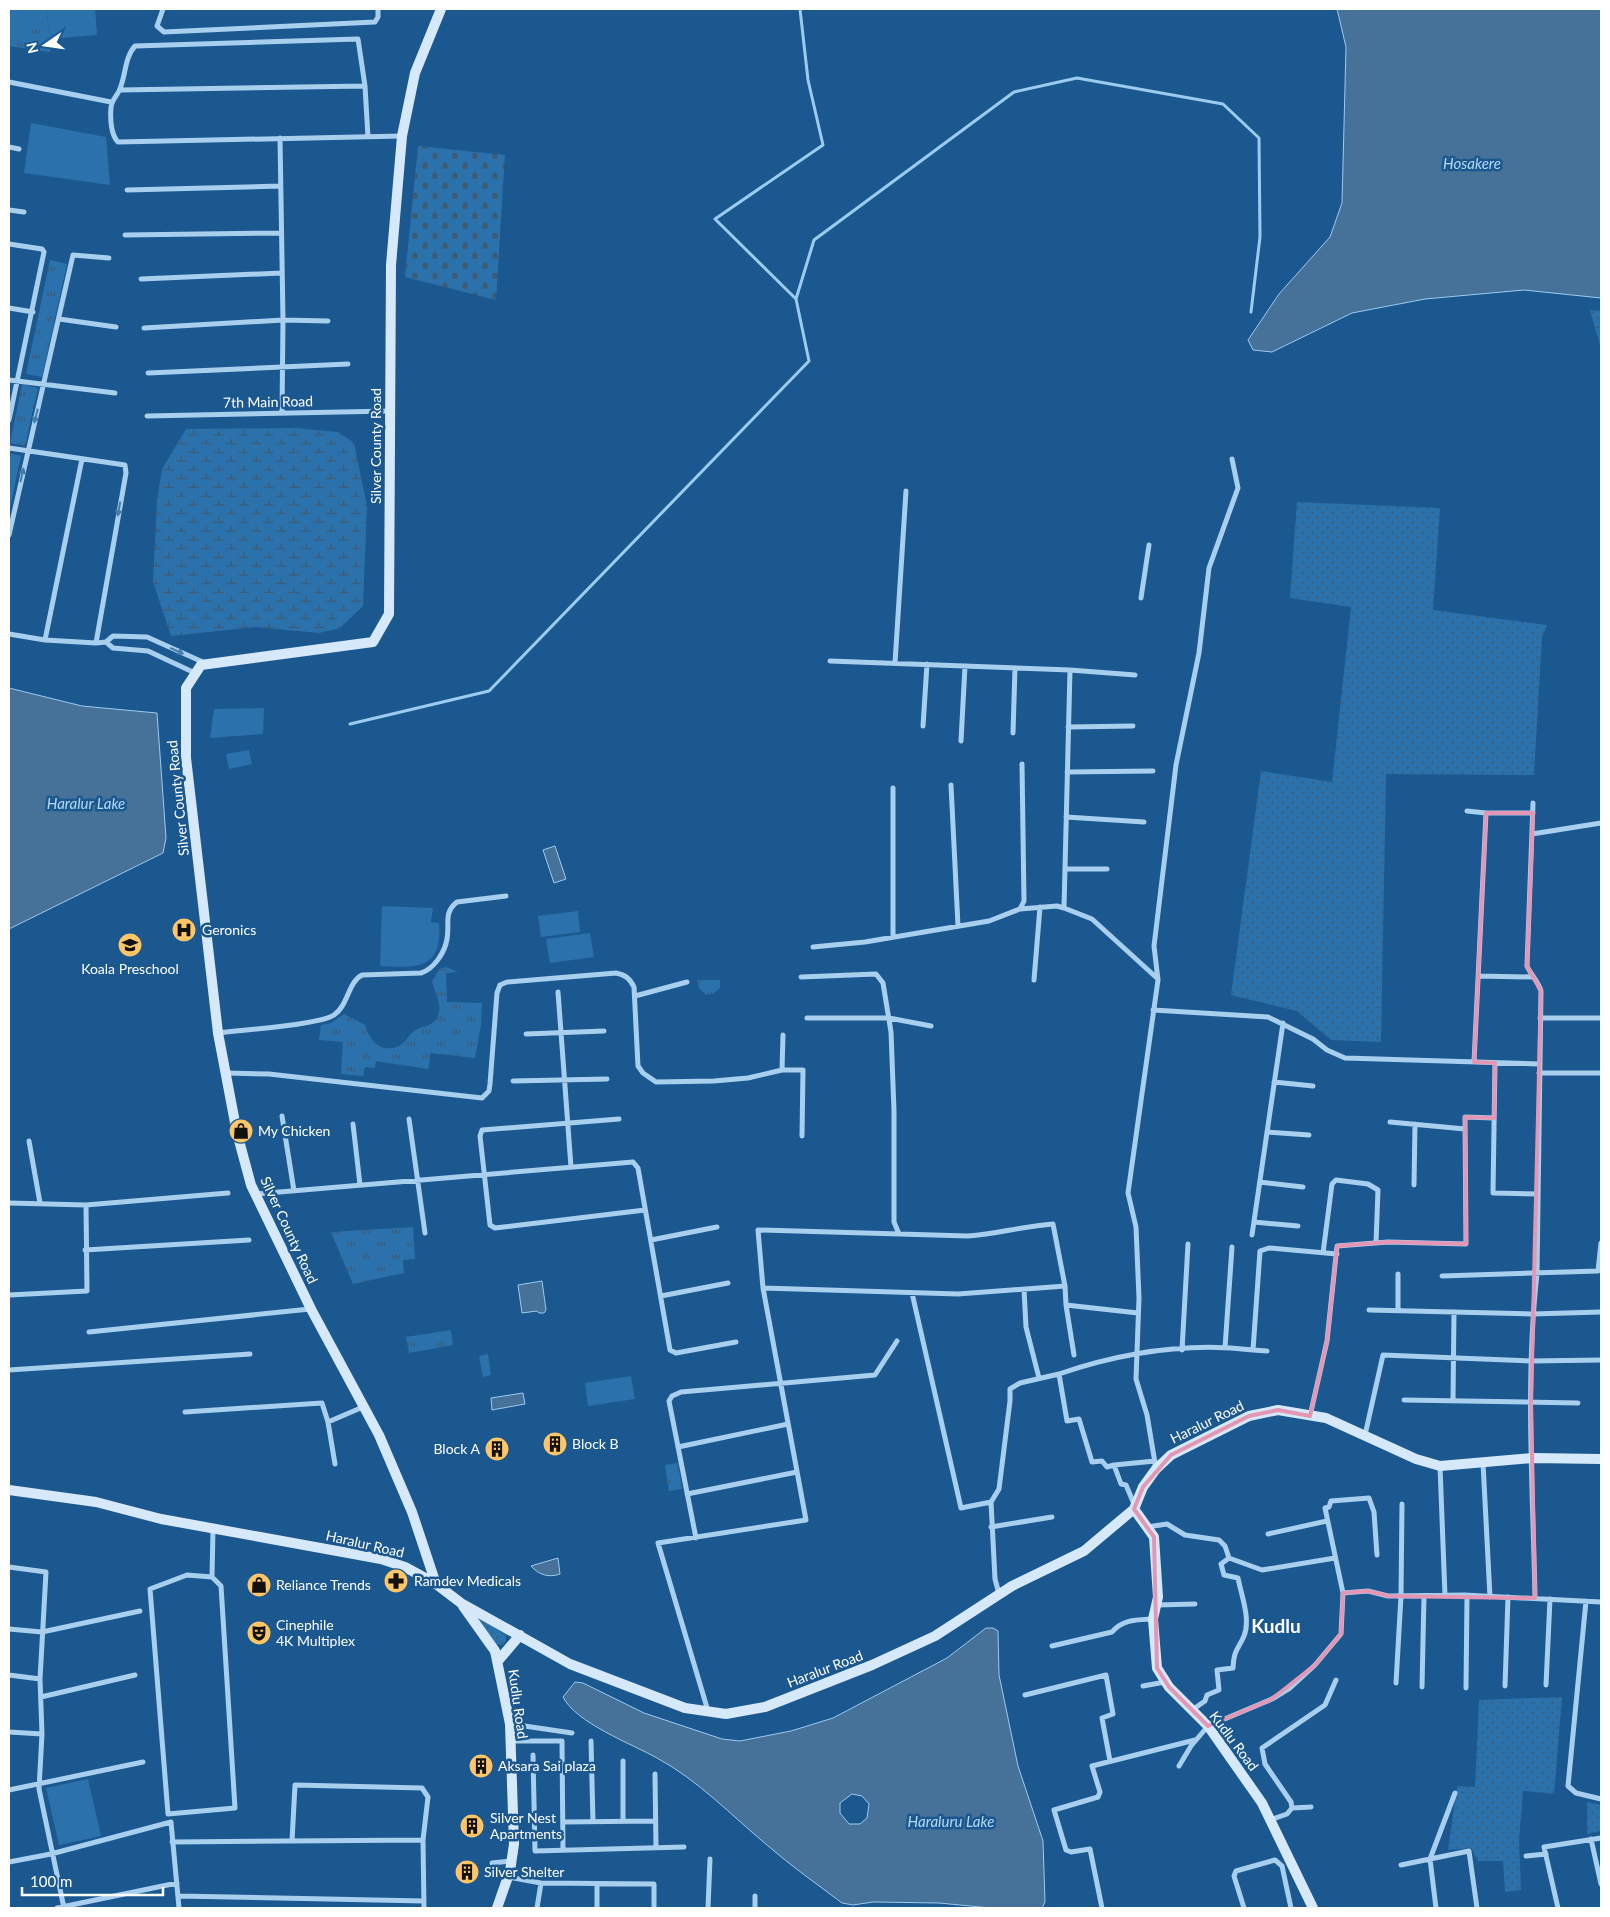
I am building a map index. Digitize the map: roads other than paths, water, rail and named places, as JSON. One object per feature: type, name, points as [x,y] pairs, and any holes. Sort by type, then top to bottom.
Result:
[{"type":"street","points":[[163,9],[157,26],[164,32],[375,22],[378,17],[378,9]]},
{"type":"street","name":"Silver County Road","points":[[208,664],[374,642],[389,614],[391,266],[402,136],[415,73],[441,9]]},
{"type":"street","points":[[368,136],[360,44],[358,39],[351,38],[135,46],[130,54],[120,90],[112,102],[113,137],[118,142],[402,136]]},
{"type":"street","points":[[9,82],[112,102]]},
{"type":"street","points":[[120,90],[365,86]]},
{"type":"street","points":[[280,138],[283,320],[282,413]]},
{"type":"street","points":[[9,147],[19,149]]},
{"type":"street","points":[[127,190],[280,186]]},
{"type":"street","points":[[9,210],[24,212]]},
{"type":"street","points":[[125,235],[281,233]]},
{"type":"street","points":[[9,244],[43,250],[33,312],[9,420]]},
{"type":"street","points":[[9,535],[73,255],[109,258]]},
{"type":"street","points":[[141,279],[282,273]]},
{"type":"street","points":[[9,308],[33,312]]},
{"type":"street","points":[[59,319],[116,327]]},
{"type":"street","points":[[144,328],[283,320],[328,321]]},
{"type":"street","points":[[148,373],[348,364]]},
{"type":"street","points":[[9,380],[115,393]]},
{"type":"street","name":"7th Main Road","points":[[148,416],[390,411]]},
{"type":"street","points":[[9,448],[28,449],[82,459],[122,462],[126,469],[96,643]]},
{"type":"street","points":[[45,640],[82,459]]},
{"type":"street","points":[[1058,1374],[1067,1421],[1079,1419],[1092,1462],[1102,1461],[1107,1466],[1155,1465],[1146,1415],[1136,1378],[1138,1313],[1136,1227],[1128,1193],[1158,980],[1154,946],[1176,765],[1199,653],[1209,568],[1238,488],[1232,459]]},
{"type":"street","points":[[895,663],[906,491]]},
{"type":"street","points":[[1141,598],[1149,544]]},
{"type":"street","points":[[9,634],[45,640],[96,643],[106,642],[113,636],[147,637],[208,664]]},
{"type":"street","points":[[106,642],[113,648],[148,651],[195,674],[201,665],[208,664]]},
{"type":"street","points":[[830,661],[1070,670],[1135,675]]},
{"type":"street","points":[[923,726],[927,664]]},
{"type":"street","points":[[961,741],[965,666]]},
{"type":"street","points":[[1012,733],[1015,668]]},
{"type":"street","points":[[1064,908],[1070,670]]},
{"type":"street","name":"Silver County Road","points":[[195,674],[186,688],[186,758],[218,1033],[237,1133],[255,1194],[311,1309],[379,1435],[410,1506],[436,1584]]},
{"type":"street","points":[[1068,727],[1134,726]]},
{"type":"street","points":[[1020,909],[1024,901],[1022,764]]},
{"type":"street","points":[[1067,772],[1153,771]]},
{"type":"street","points":[[951,785],[958,926]]},
{"type":"street","points":[[893,788],[893,937]]},
{"type":"street","points":[[1533,803],[1527,966],[1532,977],[1538,982],[1541,991],[1537,1274],[1532,1314],[1531,1361],[1535,1598]]},
{"type":"street","points":[[1467,811],[1533,813]]},
{"type":"street","points":[[1474,1062],[1486,813]]},
{"type":"street","points":[[1066,817],[1144,822]]},
{"type":"street","points":[[1532,834],[1601,823]]},
{"type":"street","points":[[1065,869],[1107,869]]},
{"type":"street","points":[[218,1033],[328,1019],[344,1005],[357,978],[362,975],[421,973],[428,971],[434,966],[447,940],[447,915],[452,906],[457,902],[506,896]]},
{"type":"street","points":[[813,947],[865,942],[989,922],[1020,909],[1040,907],[1064,908],[1092,919],[1158,980]]},
{"type":"street","points":[[1034,980],[1040,907]]},
{"type":"street","points":[[226,1073],[269,1074],[482,1098],[488,1091],[490,1084],[497,993],[503,983],[616,973],[624,975],[631,980],[635,996],[638,1066],[642,1073],[656,1082],[740,1079],[782,1070],[803,1070],[802,1136]]},
{"type":"street","points":[[801,977],[876,974],[883,983],[889,1018],[894,1111],[894,1222],[900,1234]]},
{"type":"street","points":[[1478,976],[1532,977]]},
{"type":"street","points":[[635,996],[687,982]]},
{"type":"street","points":[[558,992],[570,1167]]},
{"type":"street","points":[[1153,1010],[1268,1017],[1312,1039],[1327,1050],[1346,1058],[1539,1064]]},
{"type":"street","points":[[807,1018],[889,1018],[931,1026]]},
{"type":"street","points":[[1540,1018],[1601,1018]]},
{"type":"street","points":[[1252,1234],[1283,1023]]},
{"type":"street","points":[[526,1034],[604,1031]]},
{"type":"street","points":[[782,1070],[783,1035]]},
{"type":"street","points":[[1495,1063],[1493,1193],[1538,1194]]},
{"type":"street","points":[[1539,1073],[1601,1073]]},
{"type":"street","points":[[513,1081],[607,1078]]},
{"type":"street","points":[[1274,1082],[1313,1086]]},
{"type":"street","points":[[282,1116],[294,1191]]},
{"type":"street","points":[[1310,1416],[1327,1341],[1337,1246],[1376,1243],[1466,1244],[1465,1116],[1494,1118]]},
{"type":"street","points":[[619,1118],[482,1130],[480,1133],[483,1174],[489,1222],[492,1228],[645,1210]]},
{"type":"street","points":[[409,1119],[425,1233]]},
{"type":"street","points":[[1390,1122],[1465,1129]]},
{"type":"street","points":[[353,1124],[360,1185]]},
{"type":"street","points":[[1414,1185],[1415,1124]]},
{"type":"street","points":[[1267,1132],[1309,1135]]},
{"type":"street","points":[[29,1141],[40,1204]]},
{"type":"street","points":[[255,1194],[633,1162],[638,1168],[670,1350],[672,1353],[736,1342]]},
{"type":"street","points":[[1323,1253],[1332,1184],[1336,1180],[1368,1184],[1378,1190],[1376,1243]]},
{"type":"street","points":[[1260,1182],[1303,1187]]},
{"type":"street","points":[[9,1203],[86,1204],[228,1193]]},
{"type":"street","points":[[9,1295],[87,1291],[85,1250],[86,1204]]},
{"type":"street","points":[[1254,1222],[1298,1226]]},
{"type":"street","points":[[708,1711],[658,1543],[806,1520],[763,1288],[758,1230],[968,1236],[997,1234],[1034,1225],[1053,1224],[1065,1286],[1074,1355]]},
{"type":"street","points":[[651,1240],[717,1227]]},
{"type":"street","points":[[85,1250],[249,1240]]},
{"type":"street","points":[[1442,1276],[1537,1274],[1598,1270],[1601,1243]]},
{"type":"street","points":[[1182,1350],[1188,1244]]},
{"type":"street","points":[[1225,1348],[1232,1247]]},
{"type":"street","points":[[1253,1350],[1260,1251],[1269,1248],[1337,1254]]},
{"type":"street","points":[[1398,1274],[1398,1310]]},
{"type":"street","points":[[661,1296],[728,1283]]},
{"type":"street","points":[[763,1288],[958,1294],[1065,1286]]},
{"type":"street","points":[[1024,1289],[1026,1327],[1039,1378]]},
{"type":"street","points":[[912,1293],[961,1508],[991,1502]]},
{"type":"street","points":[[1066,1305],[1138,1313]]},
{"type":"street","points":[[89,1332],[311,1309]]},
{"type":"street","points":[[1369,1310],[1532,1314],[1601,1312]]},
{"type":"street","points":[[1453,1401],[1454,1312]]},
{"type":"street","points":[[696,1538],[669,1401],[672,1396],[681,1392],[876,1375],[897,1341]]},
{"type":"street","points":[[998,1594],[995,1579],[991,1502],[999,1489],[1010,1389],[1039,1378],[1137,1352],[1225,1348],[1267,1351]]},
{"type":"street","points":[[9,1370],[250,1354]]},
{"type":"street","points":[[1365,1435],[1383,1356],[1531,1361],[1601,1360]]},
{"type":"street","points":[[1404,1400],[1578,1403]]},
{"type":"street","points":[[185,1412],[322,1403],[328,1422],[335,1464]]},
{"type":"street","points":[[328,1422],[363,1407]]},
{"type":"street","name":"Haralur Road","points":[[9,1490],[96,1502],[160,1519],[381,1559],[405,1567],[436,1584],[461,1604],[570,1664],[685,1708],[726,1714],[765,1707],[872,1665],[935,1636],[998,1594],[1084,1551],[1134,1506],[1155,1465],[1171,1454],[1249,1416],[1278,1410],[1326,1418],[1416,1459],[1440,1466],[1532,1458],[1601,1459]]},
{"type":"street","points":[[678,1447],[788,1424]]},
{"type":"street","points":[[1482,1463],[1490,1597]]},
{"type":"street","points":[[1114,1465],[1121,1484],[1126,1485],[1134,1506]]},
{"type":"street","points":[[1440,1466],[1445,1596]]},
{"type":"street","points":[[687,1494],[797,1472]]},
{"type":"street","points":[[1179,1766],[1195,1740],[1208,1726],[1272,1699],[1290,1688],[1341,1634],[1343,1593],[1325,1508],[1329,1507],[1331,1502],[1369,1498],[1374,1512],[1377,1555]]},
{"type":"street","points":[[1396,1684],[1401,1596],[1402,1504]]},
{"type":"street","name":"Kudlu Road","points":[[1134,1506],[1154,1536],[1157,1606],[1153,1619],[1157,1668],[1165,1682],[1208,1726],[1262,1803],[1286,1864],[1313,1908]]},
{"type":"street","points":[[992,1527],[1052,1517]]},
{"type":"street","points":[[1268,1534],[1327,1521]]},
{"type":"street","points":[[1147,1527],[1167,1524],[1185,1535],[1219,1540],[1225,1546],[1229,1558]]},
{"type":"street","points":[[212,1577],[188,1575],[150,1589],[168,1814],[235,1808],[221,1586],[212,1577],[213,1529]]},
{"type":"street","points":[[1229,1558],[1262,1570],[1335,1558]]},
{"type":"street","points":[[1192,1710],[1205,1700],[1207,1695],[1219,1690],[1217,1670],[1233,1668],[1233,1655],[1244,1637],[1245,1610],[1238,1578],[1224,1575],[1221,1564],[1229,1558]]},
{"type":"street","points":[[9,1567],[46,1572],[40,1679],[42,1734],[39,1784],[51,1854],[64,1908]]},
{"type":"street","points":[[1343,1593],[1368,1591],[1388,1596],[1508,1597],[1601,1602]]},
{"type":"street","points":[[1422,1687],[1424,1596]]},
{"type":"street","points":[[1466,1688],[1467,1596]]},
{"type":"street","points":[[1505,1686],[1508,1597]]},
{"type":"street","points":[[1546,1685],[1550,1599]]},
{"type":"street","points":[[1586,1601],[1568,1786],[1576,1793],[1601,1799],[1601,1792]]},
{"type":"street","name":"Kudlu Road","points":[[461,1604],[490,1642],[498,1662],[510,1724],[514,1823],[512,1861],[497,1908]]},
{"type":"street","points":[[1157,1606],[1195,1604]]},
{"type":"street","points":[[9,1629],[42,1632],[140,1611]]},
{"type":"street","points":[[1052,1646],[1112,1632],[1118,1624],[1125,1622],[1153,1619]]},
{"type":"street","points":[[498,1662],[520,1635]]},
{"type":"street","points":[[40,1697],[135,1675]]},
{"type":"street","points":[[1025,1695],[1106,1675],[1113,1714],[1102,1718],[1110,1761]]},
{"type":"street","points":[[9,1676],[40,1679]]},
{"type":"street","points":[[1292,1808],[1291,1802],[1265,1764],[1262,1748],[1325,1705],[1336,1680]]},
{"type":"street","points":[[1143,1686],[1165,1682]]},
{"type":"street","points":[[510,1724],[572,1733]]},
{"type":"street","points":[[9,1732],[42,1734]]},
{"type":"street","points":[[1102,1908],[1090,1849],[1071,1852],[1066,1850],[1054,1810],[1098,1797],[1100,1792],[1092,1766],[1195,1740]]},
{"type":"street","points":[[511,1742],[562,1741],[563,1850]]},
{"type":"street","points":[[592,1741],[593,1822]]},
{"type":"street","points":[[532,1755],[535,1851],[684,1847]]},
{"type":"street","points":[[9,1790],[143,1762]]},
{"type":"street","points":[[623,1762],[623,1821]]},
{"type":"street","points":[[654,1774],[656,1848]]},
{"type":"street","points":[[292,1841],[296,1785],[422,1788],[428,1797],[423,1840],[424,1908]]},
{"type":"street","points":[[1436,1908],[1430,1858],[1455,1793]]},
{"type":"street","points":[[1270,1820],[1286,1814],[1292,1808],[1311,1807]]},
{"type":"street","points":[[563,1822],[655,1821]]},
{"type":"street","points":[[9,1862],[51,1854],[170,1822],[179,1908]]},
{"type":"street","points":[[1558,1908],[1544,1847],[1601,1838]]},
{"type":"street","points":[[1591,1839],[1601,1884]]},
{"type":"street","points":[[172,1842],[423,1840]]},
{"type":"street","points":[[1400,1865],[1469,1851],[1477,1908]]},
{"type":"street","points":[[1526,1856],[1546,1854]]},
{"type":"street","points":[[708,1908],[710,1859]]},
{"type":"street","points":[[1244,1908],[1234,1876],[1236,1871],[1275,1860],[1286,1864],[1291,1908]]},
{"type":"street","points":[[492,1863],[512,1861]]},
{"type":"street","points":[[508,1876],[542,1883],[654,1884],[654,1908]]},
{"type":"street","points":[[57,1908],[177,1883]]},
{"type":"street","points":[[537,1908],[542,1883]]},
{"type":"street","points":[[596,1908],[597,1884]]},
{"type":"street","points":[[178,1896],[424,1900]]},
{"type":"street","points":[[755,1896],[756,1908]]},
{"type":"water","name":"Hosakere","points":[[1337,9],[1601,9],[1601,298],[1524,290],[1425,299],[1352,313],[1272,352],[1253,350],[1248,340],[1279,294],[1330,237],[1342,203],[1346,47]]},
{"type":"water","name":"Haralur Lake","points":[[9,688],[82,706],[157,713],[166,838],[163,853],[9,929]]},
{"type":"water","points":[[555,846],[566,879],[554,883],[543,850]]},
{"type":"water","points":[[542,1281],[546,1310],[544,1313],[537,1311],[522,1313],[518,1285]]},
{"type":"water","points":[[523,1393],[525,1404],[492,1410],[491,1398]]},
{"type":"water","points":[[558,1558],[560,1574],[544,1575],[537,1572],[531,1566]]},
{"type":"water","name":"Haraluru Lake","points":[[986,1628],[993,1628],[998,1631],[999,1675],[1018,1766],[1043,1841],[1045,1902],[1042,1908],[991,1908],[939,1903],[873,1902],[853,1905],[842,1903],[785,1860],[687,1777],[657,1758],[592,1724],[570,1707],[563,1697],[575,1682],[583,1683],[644,1713],[722,1739],[740,1741],[791,1731],[833,1718],[947,1658]],"holes":[[[852,1794],[862,1796],[869,1804],[867,1818],[860,1824],[849,1824],[840,1813],[840,1803]]]},
{"type":"waterway","points":[[350,724],[489,691],[809,361],[796,299],[715,219],[823,145],[808,80],[800,9]]},
{"type":"waterway","points":[[796,299],[814,240],[1014,92],[1077,78],[1223,104],[1259,138],[1260,237],[1251,312]]},
{"type":"place","name":"Geronics","points":[[184,930]]},
{"type":"place","name":"Koala Preschool","points":[[130,945]]},
{"type":"place","name":"My Chicken","points":[[241,1131]]},
{"type":"place","name":"Block B","points":[[555,1444]]},
{"type":"place","name":"Block A","points":[[497,1449]]},
{"type":"place","name":"Ramdev Medicals","points":[[396,1581]]},
{"type":"place","name":"Reliance Trends","points":[[259,1585]]},
{"type":"place","name":"Cinephile 4K Multiplex","points":[[259,1633]]},
{"type":"place","name":"Aksara Sai plaza","points":[[481,1766]]},
{"type":"place","name":"Silver Nest Apartments","points":[[472,1826]]},
{"type":"place","name":"Silver Shelter","points":[[467,1872]]},
{"type":"district","name":"Kudlu","points":[[1276,1626]]}]
